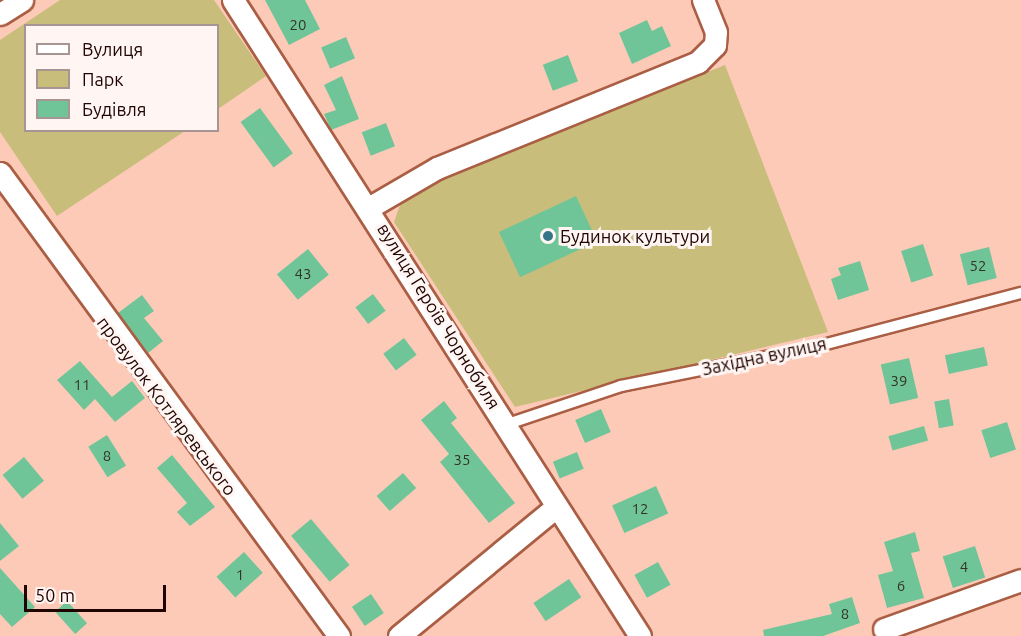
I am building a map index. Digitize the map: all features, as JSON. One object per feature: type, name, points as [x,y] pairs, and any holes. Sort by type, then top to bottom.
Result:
[{"type":"street","points":[[0,14],[22,0]]},
{"type":"street","name":"вулиця Героїв Чорнобиля","points":[[234,0],[370,207],[508,424],[556,507],[640,636]]},
{"type":"street","points":[[370,207],[437,168],[698,62],[715,45],[716,32],[703,0]]},
{"type":"street","name":"провулок Котляревського","points":[[0,173],[339,636]]},
{"type":"street","points":[[399,636],[556,507]]},
{"type":"street","points":[[884,629],[1021,580]]},
{"type":"lane","name":"Західна вулиця","points":[[508,424],[621,386],[815,347],[1021,293]]},
{"type":"green space","points":[[60,0],[214,0],[266,76],[219,108],[219,24],[24,24]]},
{"type":"green space","points":[[24,24],[24,132],[183,132],[57,216],[0,132],[0,40]]},
{"type":"green space","points":[[725,65],[828,332],[515,407],[394,222],[404,194]]},
{"type":"building","points":[[265,0],[305,0],[320,29],[289,45]]},
{"type":"building","points":[[647,20],[652,31],[662,26],[671,46],[632,64],[619,33]]},
{"type":"building","points":[[346,37],[355,58],[330,69],[321,48]]},
{"type":"building","points":[[568,55],[578,81],[553,91],[543,65]]},
{"type":"building","points":[[342,76],[359,119],[331,130],[324,114],[336,110],[324,85]]},
{"type":"building","points":[[260,108],[293,153],[273,167],[241,122]]},
{"type":"building","points":[[386,123],[395,146],[371,156],[362,132]]},
{"type":"building","name":"Будинок культури","points":[[576,196],[597,241],[520,277],[499,232]]},
{"type":"building","points":[[923,244],[933,275],[911,282],[901,251]]},
{"type":"building","points":[[989,247],[997,278],[968,285],[960,254]]},
{"type":"building","points":[[308,249],[329,275],[298,300],[277,274]]},
{"type":"building","points":[[860,261],[869,290],[838,300],[831,279],[841,275],[838,268]]},
{"type":"building","points":[[373,294],[386,311],[368,324],[355,307]]},
{"type":"building","points":[[142,295],[154,311],[144,318],[163,341],[148,353],[118,313]]},
{"type":"building","points":[[404,338],[417,355],[396,370],[383,354]]},
{"type":"building","points":[[984,347],[988,366],[949,374],[945,355]]},
{"type":"building","points":[[909,358],[918,398],[890,404],[881,365]]},
{"type":"building","points":[[80,361],[112,397],[132,381],[145,398],[115,422],[95,399],[84,410],[57,380]]},
{"type":"building","points":[[949,399],[954,426],[939,428],[934,402]]},
{"type":"building","points":[[444,401],[457,418],[451,423],[515,503],[489,523],[440,462],[449,454],[421,420]]},
{"type":"building","points":[[601,409],[611,432],[585,443],[575,420]]},
{"type":"building","points":[[1007,422],[1016,450],[990,458],[981,430]]},
{"type":"building","points":[[924,426],[928,440],[893,451],[888,436]]},
{"type":"building","points":[[107,435],[126,466],[107,477],[88,447]]},
{"type":"building","points":[[577,452],[584,469],[560,478],[553,462]]},
{"type":"building","points":[[172,455],[215,507],[190,526],[177,512],[187,503],[157,468]]},
{"type":"building","points":[[24,457],[44,481],[22,499],[3,475]]},
{"type":"building","points":[[403,473],[416,488],[390,511],[377,496]]},
{"type":"building","points":[[656,486],[668,513],[624,533],[612,506]]},
{"type":"building","points":[[311,519],[350,565],[330,582],[291,536]]},
{"type":"building","points":[[0,523],[19,546],[0,561]]},
{"type":"building","points":[[915,532],[920,551],[911,553],[924,598],[887,608],[878,575],[893,571],[884,542]]},
{"type":"building","points":[[975,546],[985,577],[953,588],[943,557]]},
{"type":"building","points":[[244,552],[263,573],[235,598],[217,577]]},
{"type":"building","points":[[658,562],[671,585],[647,598],[634,575]]},
{"type":"building","points":[[0,568],[35,607],[12,627],[0,614]]},
{"type":"building","points":[[569,579],[581,597],[546,621],[533,603]]},
{"type":"building","points":[[371,594],[384,613],[365,626],[352,607]]},
{"type":"building","points":[[852,597],[860,623],[823,636],[764,636],[763,630],[832,614],[829,604]]},
{"type":"building","points":[[67,601],[87,623],[75,634],[55,612]]},
{"type":"place","name":"Будинок культури","points":[[548,236]]}]
